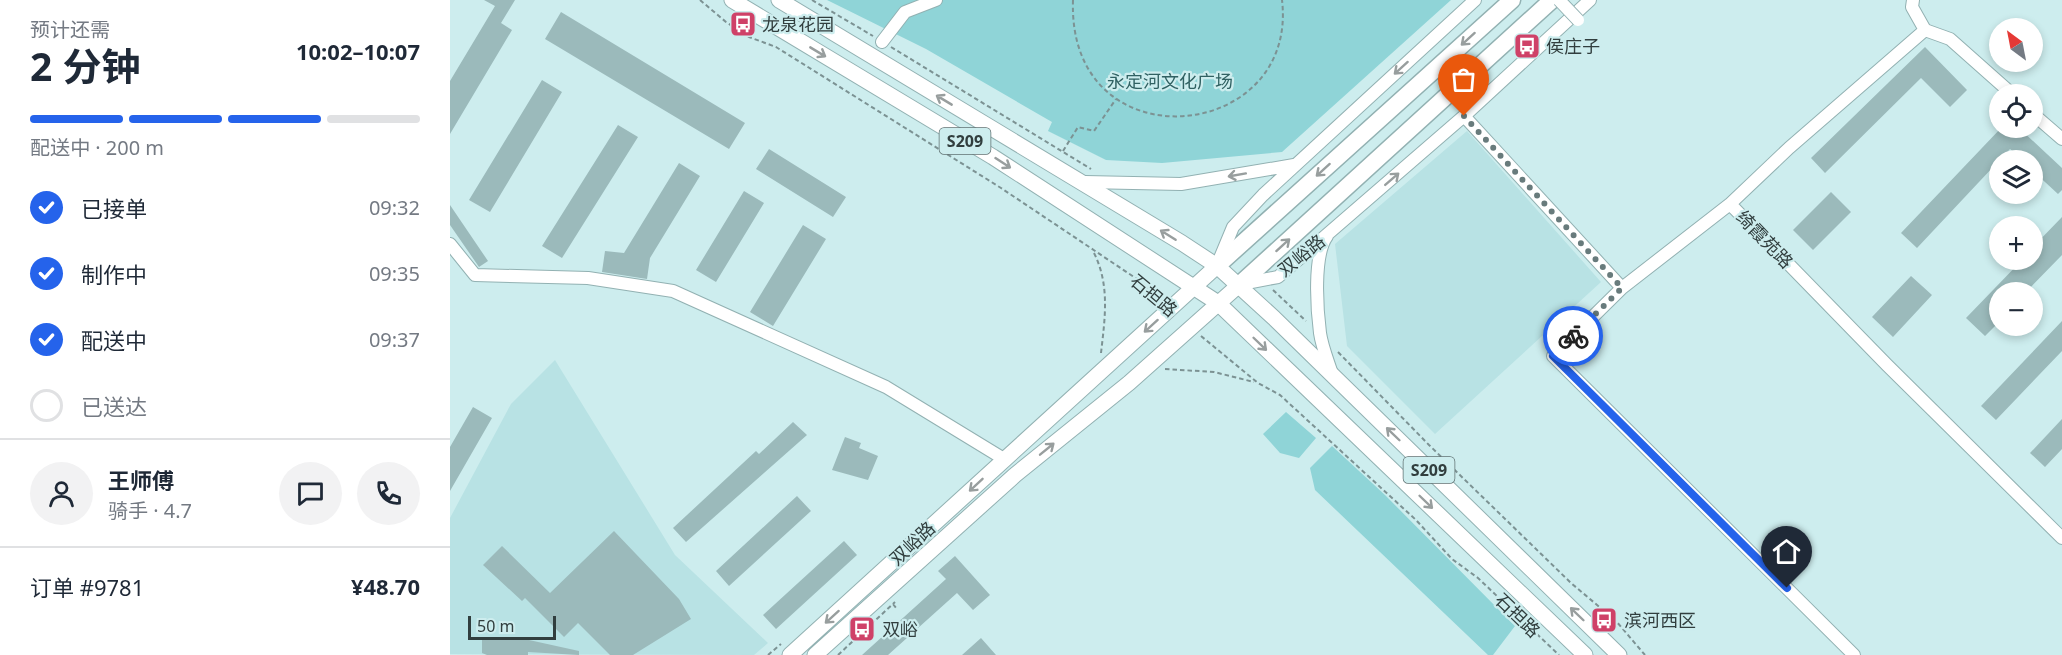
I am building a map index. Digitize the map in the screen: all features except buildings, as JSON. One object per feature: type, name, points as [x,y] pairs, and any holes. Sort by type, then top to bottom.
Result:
[{"type":"highway","points":[[1217,266],[1512,0]]},
{"type":"highway","name":"双峪路","points":[[1239,285],[1552,0]]},
{"type":"main road","name":"石担路","points":[[732,0],[993,158],[1218,303],[1585,655]]},
{"type":"main road","name":"S209","points":[[779,0],[1084,183],[1217,266],[1333,375],[1619,655]]},
{"type":"main road","name":"双峪路","points":[[790,655],[1217,266]]},
{"type":"main road","name":"双峪路","points":[[818,654],[1016,475],[1129,382],[1239,285]]},
{"type":"street","points":[[882,42],[905,12],[936,0]]},
{"type":"street","points":[[1217,266],[1233,227],[1294,165],[1475,0]]},
{"type":"street","points":[[1559,0],[1578,21]]},
{"type":"street","name":"双峪路","points":[[1239,285],[1278,277],[1464,116],[1590,0]]},
{"type":"street","points":[[1913,0],[1912,7],[1925,30],[1950,39],[2001,84]]},
{"type":"street","points":[[1730,204],[1789,148],[1925,30]]},
{"type":"street","points":[[1464,116],[1622,288]]},
{"type":"street","points":[[2043,123],[2062,140]]},
{"type":"street","points":[[1084,183],[1181,184],[1294,165]]},
{"type":"street","name":"绮霞苑路","points":[[1854,655],[1553,356],[1622,288],[1730,204],[1887,365],[2062,538]]},
{"type":"street","points":[[1332,231],[1322,243],[1318,292],[1320,335],[1333,375]]},
{"type":"street","points":[[450,244],[475,275],[588,278],[673,291],[886,387],[1004,459]]},
{"type":"path","name":"石担路","points":[[700,0],[726,22],[749,37],[776,47],[1001,188],[1137,279],[1171,308]]},
{"type":"path","points":[[1072,0],[1072,24],[1079,53],[1094,78],[1116,99],[1145,113],[1177,118],[1209,113],[1239,99],[1262,76],[1278,48],[1284,15],[1282,0]]},
{"type":"path","points":[[1063,151],[1078,127],[1094,131],[1116,99]]},
{"type":"path","points":[[1092,250],[1102,276],[1106,317],[1098,374]]},
{"type":"path","name":"石担路","points":[[1192,327],[1223,357],[1258,383],[1280,395],[1416,520],[1452,560],[1478,578],[1559,655]]},
{"type":"path","points":[[1156,372],[1166,369],[1193,369],[1258,383]]},
{"type":"shaded area","points":[[1467,131],[1601,282],[1435,434],[1347,346],[1335,244]]},
{"type":"shaded area","points":[[555,360],[675,555],[768,643],[754,655],[450,654],[450,518],[511,404]]},
{"type":"green space","name":"永定河文化广场","points":[[827,0],[1451,0],[1282,152],[1162,163],[1106,160],[1048,131],[1052,122],[926,49]]},
{"type":"green space","points":[[1286,412],[1316,438],[1299,458],[1280,453],[1263,434]]},
{"type":"green space","points":[[1332,446],[1385,495],[1515,626],[1493,655],[1488,655],[1315,490],[1310,468]]},
{"type":"way so far","points":[[1464,116],[1622,288],[1573,336]]},
{"type":"place","name":"龙泉花园","points":[[743,24]]},
{"type":"place","name":"侯庄子","points":[[1527,46]]},
{"type":"place","name":"滨河西区","points":[[1604,620]]},
{"type":"place","name":"双峪","points":[[862,629]]},
{"type":"route","points":[[1573,336],[1553,356],[1787,588]]}]
